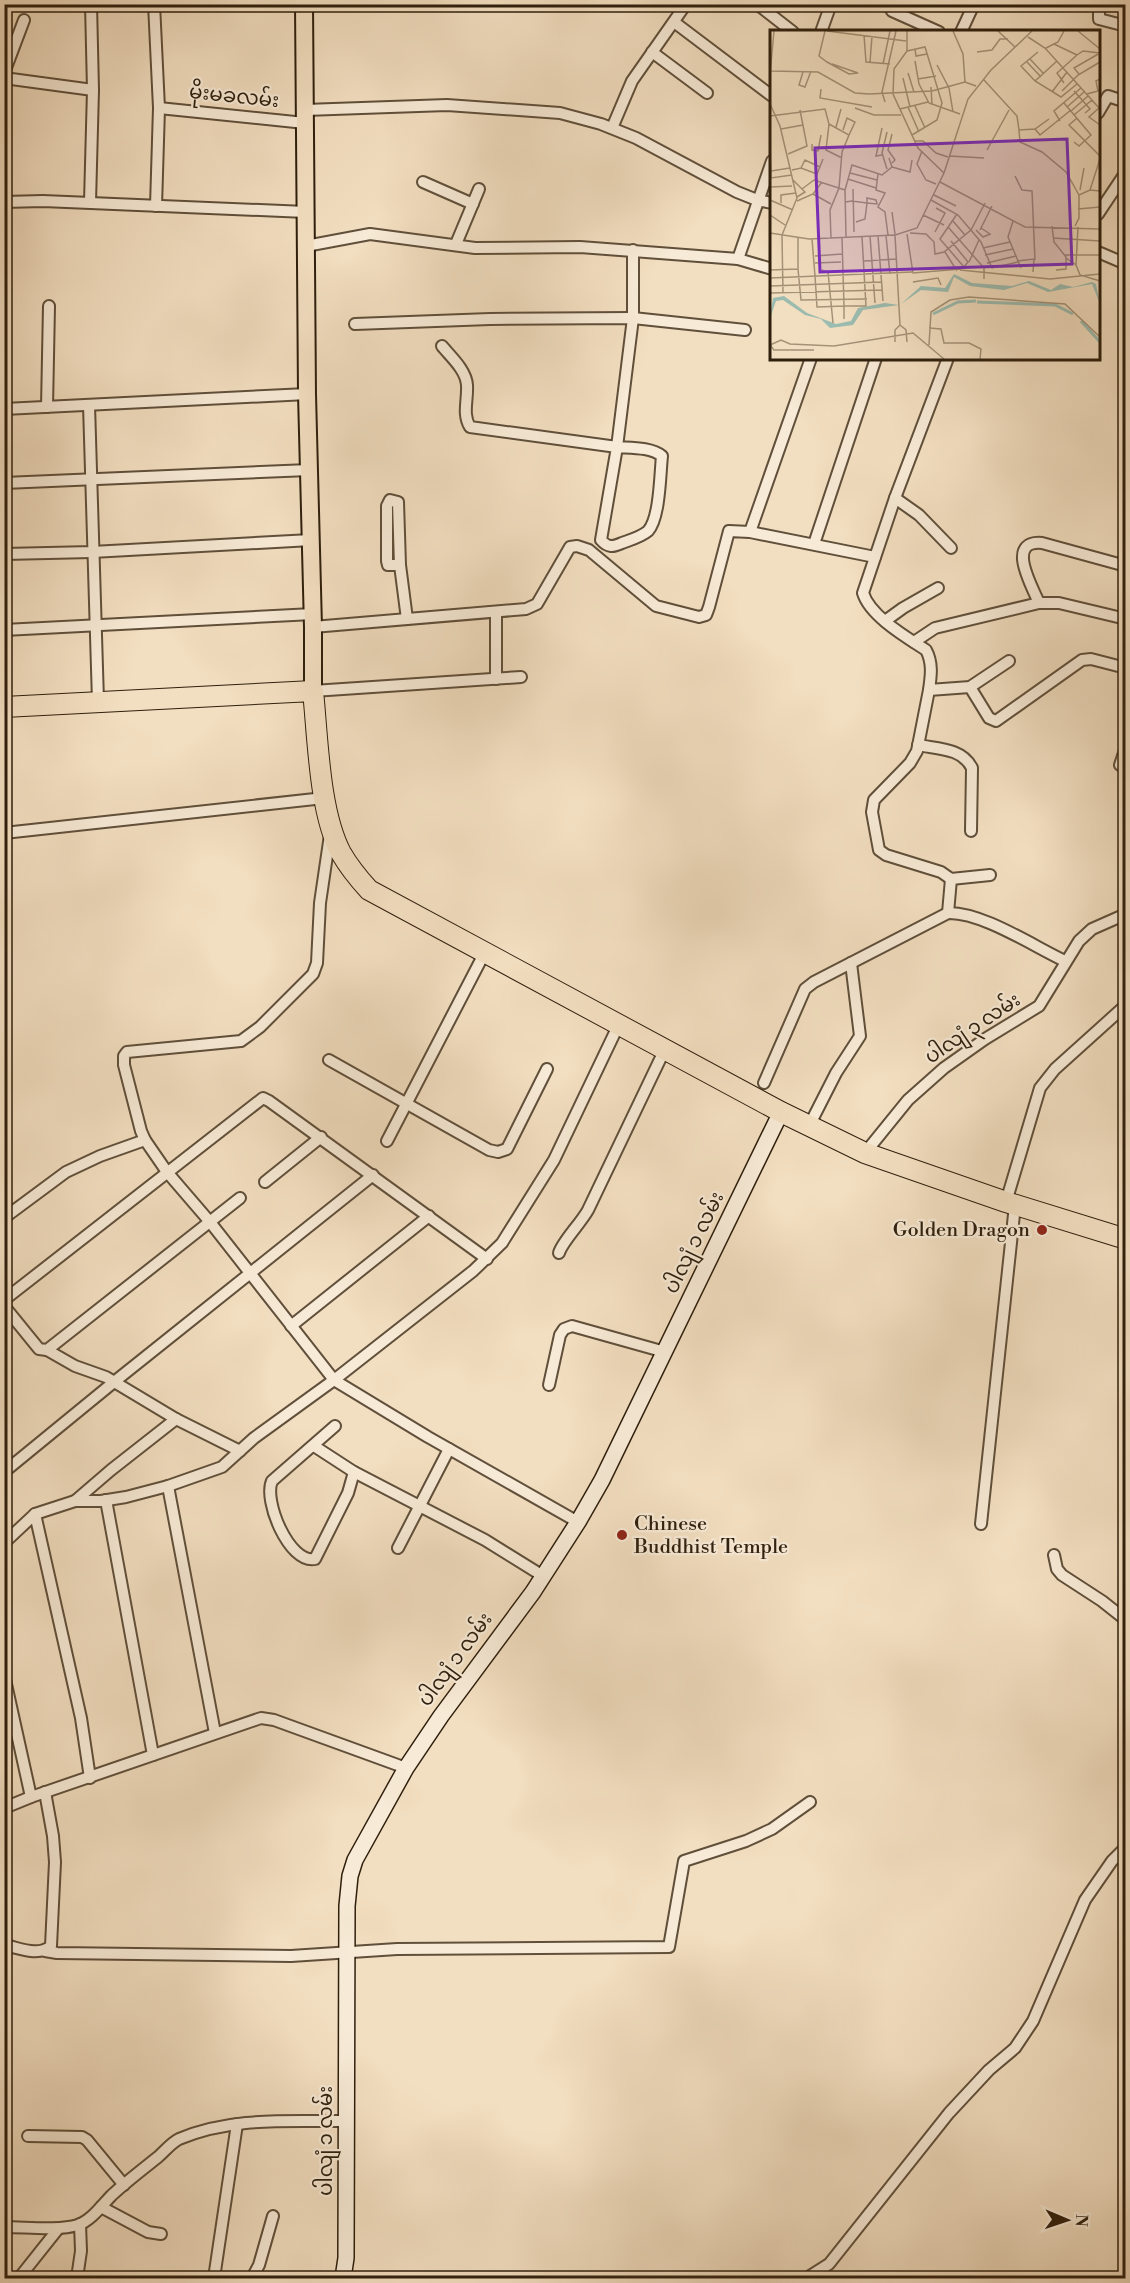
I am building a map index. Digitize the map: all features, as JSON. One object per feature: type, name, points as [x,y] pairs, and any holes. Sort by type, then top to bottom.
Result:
[{"type":"highway","points":[[4,707],[313,691],[324,798],[331,827],[340,852],[353,873],[369,890],[780,1112],[865,1153],[1010,1204],[1125,1239]]},
{"type":"main road","points":[[304,4],[307,394],[313,691]]},
{"type":"street","points":[[90,202],[93,90],[91,4]]},
{"type":"street","points":[[154,4],[159,108],[156,206]]},
{"type":"street","points":[[612,128],[632,81],[686,4]]},
{"type":"street","points":[[757,4],[790,30]]},
{"type":"street","points":[[822,30],[831,4]]},
{"type":"street","points":[[888,4],[892,11],[935,30]]},
{"type":"street","points":[[963,30],[974,4]]},
{"type":"street","points":[[1099,4],[1099,19],[1125,26]]},
{"type":"street","points":[[4,73],[24,20]]},
{"type":"street","points":[[674,22],[770,95]]},
{"type":"street","points":[[652,52],[707,93]]},
{"type":"street","points":[[4,78],[93,90]]},
{"type":"street","points":[[1100,110],[1108,96],[1125,102]]},
{"type":"street","name":"မိုးမခလမ်း","points":[[159,108],[305,116],[447,105],[560,113],[612,128],[636,138],[736,192],[770,203]]},
{"type":"street","points":[[738,259],[770,165]]},
{"type":"street","points":[[1100,211],[1125,172]]},
{"type":"street","points":[[423,182],[473,204]]},
{"type":"street","points":[[456,244],[479,189]]},
{"type":"street","points":[[4,202],[90,202],[306,212]]},
{"type":"street","points":[[306,246],[370,234],[475,248],[580,247],[738,259],[770,269]]},
{"type":"street","points":[[606,545],[601,540],[601,535],[617,447],[633,318],[633,250]]},
{"type":"street","points":[[1100,253],[1122,262],[1125,250]]},
{"type":"street","points":[[47,407],[49,306]]},
{"type":"street","points":[[355,324],[490,319],[633,318],[745,330]]},
{"type":"street","points":[[4,630],[94,625],[407,620],[526,609],[537,604],[570,547],[606,545],[613,547],[647,532],[655,516],[662,456],[657,452],[470,427],[466,418],[467,383],[460,366],[442,346]]},
{"type":"street","points":[[750,532],[810,360]]},
{"type":"street","points":[[814,544],[875,360]]},
{"type":"street","points":[[947,360],[863,593],[865,600],[885,621],[926,650],[932,669],[918,745],[910,763],[874,800],[872,812],[879,850],[886,855],[941,872],[951,879],[990,875]]},
{"type":"street","points":[[4,409],[307,394]]},
{"type":"street","points":[[89,405],[98,701]]},
{"type":"street","points":[[4,483],[309,470]]},
{"type":"street","points":[[896,498],[919,515],[951,548]]},
{"type":"street","points":[[400,565],[388,564],[387,561],[387,506],[390,500],[398,502],[400,565],[407,620]]},
{"type":"street","points":[[577,546],[589,550],[656,606],[699,616],[706,615],[709,607],[729,531],[750,532],[875,557]]},
{"type":"street","points":[[4,554],[92,552],[311,540]]},
{"type":"street","points":[[1039,603],[1022,562],[1027,546],[1034,542],[1125,566]]},
{"type":"street","points":[[885,621],[938,588]]},
{"type":"street","points":[[914,642],[935,628],[1039,603],[1059,603],[1125,619]]},
{"type":"street","points":[[496,612],[496,679]]},
{"type":"street","points":[[970,687],[989,718],[996,721],[1082,660],[1091,659],[1125,668]]},
{"type":"street","points":[[929,690],[970,687],[1009,661]]},
{"type":"street","points":[[313,691],[521,677]]},
{"type":"street","points":[[918,745],[958,753],[968,760],[972,768],[971,831]]},
{"type":"street","points":[[1120,765],[1125,747]]},
{"type":"street","points":[[4,833],[324,798]]},
{"type":"street","points":[[331,827],[320,903],[317,963],[314,974],[260,1028],[241,1041],[146,1049],[127,1052],[124,1056],[124,1065],[145,1140],[167,1172],[210,1222],[334,1380],[578,1522]]},
{"type":"street","points":[[948,912],[951,879]]},
{"type":"street","points":[[764,1083],[805,989],[814,982],[948,912],[959,912],[981,919],[1065,962]]},
{"type":"street","name":"ပါလျံ ၃ လမ်း","points":[[865,1153],[908,1100],[944,1068],[985,1039],[1039,1006],[1078,941],[1092,929],[1125,914]]},
{"type":"street","points":[[387,1141],[485,952]]},
{"type":"street","points":[[809,1126],[836,1073],[860,1036],[851,963]]},
{"type":"street","points":[[981,1524],[1010,1204],[1040,1088],[1055,1069],[1125,1005]]},
{"type":"street","points":[[4,1544],[35,1514],[75,1501],[106,1500],[168,1486],[222,1467],[254,1438],[334,1380],[487,1259],[518,1220],[554,1160],[619,1024]]},
{"type":"street","points":[[559,1253],[581,1223],[665,1049]]},
{"type":"street","points":[[329,1060],[489,1150],[498,1152],[507,1149],[547,1069]]},
{"type":"street","points":[[4,1300],[263,1098],[321,1137],[487,1259]]},
{"type":"street","name":"ပါလျံ ၁ လမ်း","points":[[343,2278],[346,2258],[348,2121],[346,1953],[350,1876],[356,1860],[406,1768],[543,1576],[602,1480],[780,1112]]},
{"type":"street","points":[[265,1182],[321,1137]]},
{"type":"street","points":[[4,1218],[66,1172],[100,1156],[145,1140]]},
{"type":"street","points":[[4,1472],[373,1175]]},
{"type":"street","points":[[47,1350],[240,1198]]},
{"type":"street","points":[[291,1326],[429,1216]]},
{"type":"street","points":[[4,1306],[39,1349],[47,1350],[75,1366],[114,1382],[176,1419],[240,1451]]},
{"type":"street","points":[[549,1385],[560,1335],[564,1329],[572,1326],[665,1352]]},
{"type":"street","points":[[75,1501],[176,1419]]},
{"type":"street","points":[[335,1426],[269,1486],[269,1497],[292,1550],[309,1559],[315,1558],[348,1493],[354,1472]]},
{"type":"street","points":[[314,1446],[354,1472],[485,1540],[543,1576]]},
{"type":"street","points":[[398,1548],[449,1449]]},
{"type":"street","points":[[168,1486],[215,1733]]},
{"type":"street","points":[[106,1500],[153,1755]]},
{"type":"street","points":[[35,1514],[81,1718],[90,1778]]},
{"type":"street","points":[[1054,1556],[1062,1575],[1102,1601],[1125,1620]]},
{"type":"street","points":[[4,1675],[31,1797]]},
{"type":"street","points":[[4,1808],[254,1719],[274,1720],[406,1768]]},
{"type":"street","points":[[45,1792],[55,1862],[51,1946],[45,1951]]},
{"type":"street","points":[[4,1945],[36,1952],[184,1956],[346,1953],[397,1949],[669,1947],[684,1861],[746,1841],[772,1829],[810,1802]]},
{"type":"street","points":[[807,2278],[830,2264],[949,2113],[989,2070],[1015,2048],[1033,2021],[1085,1900],[1125,1847]]},
{"type":"street","points":[[4,2227],[44,2226],[58,2229],[80,2224],[176,2140],[198,2132],[237,2124],[278,2120],[348,2121]]},
{"type":"street","points":[[214,2278],[237,2124]]},
{"type":"street","points":[[28,2136],[81,2137],[87,2140],[124,2185]]},
{"type":"street","points":[[101,2207],[148,2232],[161,2234]]},
{"type":"street","points":[[252,2278],[259,2265],[273,2216]]},
{"type":"street","points":[[77,2278],[81,2251],[80,2224]]},
{"type":"street","points":[[19,2278],[58,2229]]},
{"type":"place","name":"Golden Dragon","points":[[1042,1230]]},
{"type":"place","name":"Chinese Buddhist Temple","points":[[622,1535]]}]
